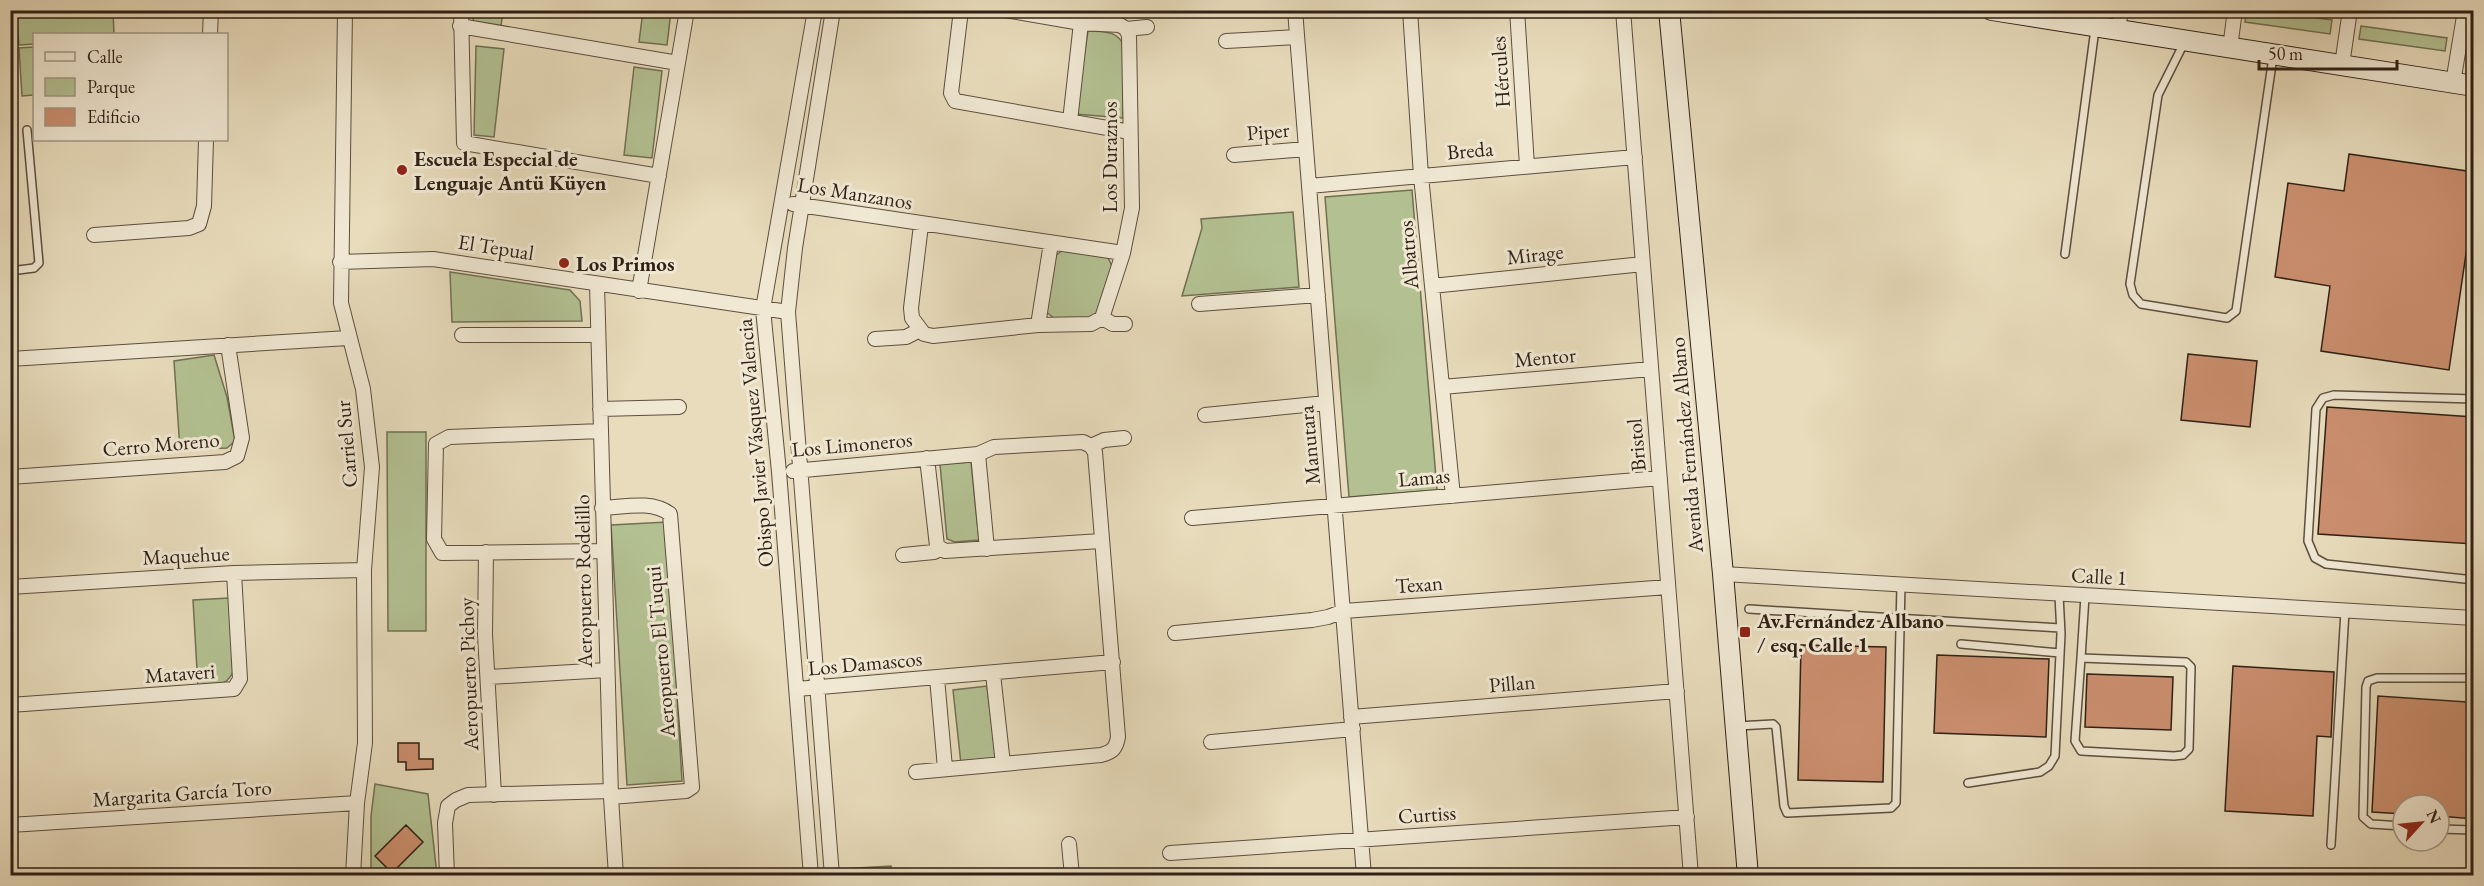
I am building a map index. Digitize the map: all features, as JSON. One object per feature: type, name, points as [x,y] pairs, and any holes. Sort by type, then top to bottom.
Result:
[{"type":"street","points":[[210,33],[211,10]]},
{"type":"street","name":"Carriel Sur","points":[[345,10],[341,303],[348,338],[363,389],[371,444],[372,490],[364,570],[365,743],[357,803],[353,876]]},
{"type":"street","points":[[461,10],[464,143],[658,176]]},
{"type":"street","points":[[639,291],[687,10]]},
{"type":"street","name":"Obispo Javier Vásquez Valencia","points":[[811,876],[798,689],[763,309],[815,10]]},
{"type":"street","name":"Obispo Javier Vásquez Valencia","points":[[832,876],[788,292],[834,10]]},
{"type":"street","points":[[961,10],[951,93],[955,101],[1130,132]]},
{"type":"street","points":[[1005,10],[1081,22],[1120,25],[1126,29],[1147,27]]},
{"type":"street","name":"Manutara","points":[[1295,10],[1364,876]]},
{"type":"street","name":"Albatros","points":[[1410,10],[1421,176],[1453,496]]},
{"type":"street","name":"Hércules","points":[[1517,10],[1527,166]]},
{"type":"street","name":"Bristol","points":[[1623,10],[1692,876]]},
{"type":"street","name":"Avenida Fernández Albano","points":[[1670,10],[1723,574],[1748,876]]},
{"type":"street","points":[[2118,30],[2121,10]]},
{"type":"street","points":[[2230,48],[2235,10]]},
{"type":"street","points":[[2342,65],[2350,10]]},
{"type":"street","points":[[2454,83],[2465,10]]},
{"type":"street","points":[[2002,11],[2474,86]]},
{"type":"street","name":"Los Duraznos","points":[[1070,121],[1081,22]]},
{"type":"street","points":[[460,26],[678,63]]},
{"type":"street","name":"Los Duraznos","points":[[1102,318],[1123,253],[1132,208],[1129,35],[1126,29]]},
{"type":"street","points":[[1226,41],[1297,37]]},
{"type":"street","points":[[94,235],[189,228],[199,224],[204,206],[206,141]]},
{"type":"street","name":"Piper","points":[[1234,155],[1306,148]]},
{"type":"street","name":"Breda","points":[[1309,186],[1635,157]]},
{"type":"street","name":"Los Manzanos","points":[[782,202],[921,225],[945,225],[1123,253]]},
{"type":"street","name":"Los Manzanos","points":[[920,330],[912,318],[911,308],[921,225]]},
{"type":"street","points":[[1038,325],[1051,243]]},
{"type":"street","name":"El Tepual","points":[[340,262],[433,259],[788,312]]},
{"type":"street","name":"Mirage","points":[[1432,286],[1643,264]]},
{"type":"street","name":"Aeropuerto Rodelillo","points":[[597,284],[610,794],[616,876]]},
{"type":"street","points":[[1199,304],[1318,295]]},
{"type":"street","points":[[875,339],[906,337],[920,330],[924,334],[933,336],[1038,325],[1091,324],[1102,318],[1113,324],[1125,324]]},
{"type":"street","points":[[462,335],[598,335]]},
{"type":"street","points":[[10,359],[348,338]]},
{"type":"street","name":"Cerro Moreno","points":[[10,477],[225,462],[237,456],[242,438],[228,345]]},
{"type":"street","name":"Mentor","points":[[1442,387],[1651,369]]},
{"type":"street","points":[[1204,415],[1326,403]]},
{"type":"street","points":[[600,409],[679,407]]},
{"type":"street","points":[[601,431],[449,436],[436,444],[434,539],[442,553],[603,551]]},
{"type":"street","name":"Los Limoneros","points":[[779,472],[978,454],[994,447],[1083,442],[1091,446],[1104,440],[1124,438]]},
{"type":"street","points":[[916,772],[1101,755],[1110,753],[1116,748],[1118,737],[1101,541],[1098,468],[1095,452],[1091,446]]},
{"type":"street","points":[[978,454],[987,549]]},
{"type":"street","name":"Los Limoneros","points":[[927,458],[937,546],[940,549]]},
{"type":"street","name":"Lamas","points":[[1192,518],[1660,478]]},
{"type":"street","name":"Aeropuerto El Tuqui","points":[[602,508],[648,505],[663,509],[670,514],[692,787],[686,791],[610,794]]},
{"type":"street","points":[[903,555],[934,552],[940,549],[945,551],[987,549],[1101,541]]},
{"type":"street","name":"Aeropuerto Pichoy","points":[[486,552],[485,635],[494,795]]},
{"type":"street","name":"Maquehue","points":[[10,587],[234,573],[364,570]]},
{"type":"street","name":"Mataveri","points":[[10,705],[234,689],[240,679],[234,573]]},
{"type":"street","name":"Calle 1","points":[[1723,574],[2474,618]]},
{"type":"street","name":"Texan","points":[[1175,633],[1312,620],[1344,611],[1668,587]]},
{"type":"street","name":"Los Damascos","points":[[798,689],[1113,662]]},
{"type":"street","points":[[489,677],[607,670]]},
{"type":"street","points":[[993,674],[1003,764]]},
{"type":"street","name":"Los Damascos","points":[[937,678],[945,768]]},
{"type":"street","name":"Pillan","points":[[1211,742],[1352,723],[1677,691]]},
{"type":"street","points":[[447,876],[445,823],[447,806],[456,800],[468,795],[610,794]]},
{"type":"street","name":"Margarita García Toro","points":[[10,825],[357,803]]},
{"type":"street","name":"Curtiss","points":[[1170,854],[1687,817]]},
{"type":"street","points":[[1069,844],[1072,876]]},
{"type":"lane","points":[[2065,254],[2096,27]]},
{"type":"lane","points":[[2185,41],[2158,95],[2130,284],[2133,296],[2141,304],[2227,318],[2236,311],[2274,55]]},
{"type":"lane","points":[[10,271],[34,268],[39,263],[27,130]]},
{"type":"lane","points":[[2474,399],[2334,395],[2323,398],[2316,409],[2308,541],[2314,558],[2326,564],[2474,580]]},
{"type":"lane","points":[[1735,726],[1773,724],[1776,727],[1784,806],[1787,813],[1891,808],[1896,803],[1901,585]]},
{"type":"lane","points":[[1968,783],[2040,772],[2049,766],[2055,756],[2060,653],[2059,595]]},
{"type":"lane","points":[[2081,658],[2186,662],[2191,667],[2189,749],[2183,755],[2174,756],[2080,751],[2075,741],[2085,596]]},
{"type":"lane","points":[[1749,609],[2060,628]]},
{"type":"lane","points":[[2331,845],[2345,611]]},
{"type":"lane","points":[[1961,644],[2060,653]]},
{"type":"lane","points":[[2391,825],[2371,824],[2363,817],[2368,681],[2377,678],[2474,678]]},
{"type":"lane","points":[[2451,829],[2474,830]]},
{"type":"green space","points":[[16,11],[113,11],[114,33],[33,33],[33,44],[19,45]]},
{"type":"green space","points":[[474,11],[503,11],[501,26],[473,22]]},
{"type":"green space","points":[[643,11],[671,11],[667,45],[639,42]]},
{"type":"green space","points":[[2246,11],[2332,20],[2330,34],[2245,22]]},
{"type":"green space","points":[[2361,26],[2447,38],[2445,51],[2359,39]]},
{"type":"green space","points":[[1088,31],[1114,34],[1124,46],[1123,118],[1075,114]]},
{"type":"green space","points":[[476,46],[504,49],[494,137],[474,135]]},
{"type":"green space","points":[[33,47],[33,95],[22,96],[19,48]]},
{"type":"green space","points":[[634,67],[662,71],[652,158],[624,155]]},
{"type":"green space","points":[[1412,190],[1437,490],[1349,497],[1325,197]]},
{"type":"green space","points":[[1293,212],[1299,287],[1182,296],[1202,228],[1201,219]]},
{"type":"green space","points":[[1066,247],[1107,256],[1113,268],[1100,311],[1090,318],[1055,319],[1044,310],[1053,258]]},
{"type":"green space","points":[[450,272],[570,290],[580,301],[582,321],[452,322]]},
{"type":"green space","points":[[214,355],[227,397],[235,441],[227,448],[180,450],[174,361]]},
{"type":"green space","points":[[387,432],[426,432],[426,631],[388,631]]},
{"type":"green space","points":[[971,462],[979,540],[955,542],[947,539],[940,464]]},
{"type":"green space","points":[[667,522],[682,781],[627,785],[611,525]]},
{"type":"green space","points":[[229,598],[233,672],[223,683],[198,687],[193,600]]},
{"type":"green space","points":[[987,686],[996,760],[961,764],[953,690]]},
{"type":"green space","points":[[375,784],[428,794],[437,875],[371,876],[371,816]]},
{"type":"green space","points":[[891,866],[892,875],[842,875],[841,869]]},
{"type":"building","points":[[2349,154],[2474,172],[2474,199],[2449,370],[2321,351],[2330,286],[2275,277],[2288,183],[2344,191]]},
{"type":"building","points":[[2188,354],[2257,361],[2250,427],[2181,420]]},
{"type":"building","points":[[2327,407],[2474,417],[2474,544],[2318,534]]},
{"type":"building","points":[[1801,645],[1886,647],[1883,782],[1798,780]]},
{"type":"building","points":[[1937,655],[2049,659],[2046,737],[1934,733]]},
{"type":"building","points":[[2233,666],[2334,672],[2331,737],[2317,736],[2313,816],[2225,811]]},
{"type":"building","points":[[2087,674],[2173,677],[2171,730],[2085,727]]},
{"type":"building","points":[[2468,687],[2474,687],[2474,819],[2451,817],[2451,793],[2391,793],[2391,813],[2372,812],[2378,696],[2467,702]]},
{"type":"building","points":[[398,743],[419,743],[419,759],[433,759],[433,769],[406,770],[406,762],[398,762]]},
{"type":"building","points":[[406,825],[423,842],[392,873],[375,856]]},
{"type":"place","name":"Escuela Especial de Lenguaje Antü Küyen","points":[[402,170]]},
{"type":"place","name":"Los Primos","points":[[564,263]]},
{"type":"place","name":"Av.Fernández Albano / esq. Calle 1","points":[[1745,632]]}]
